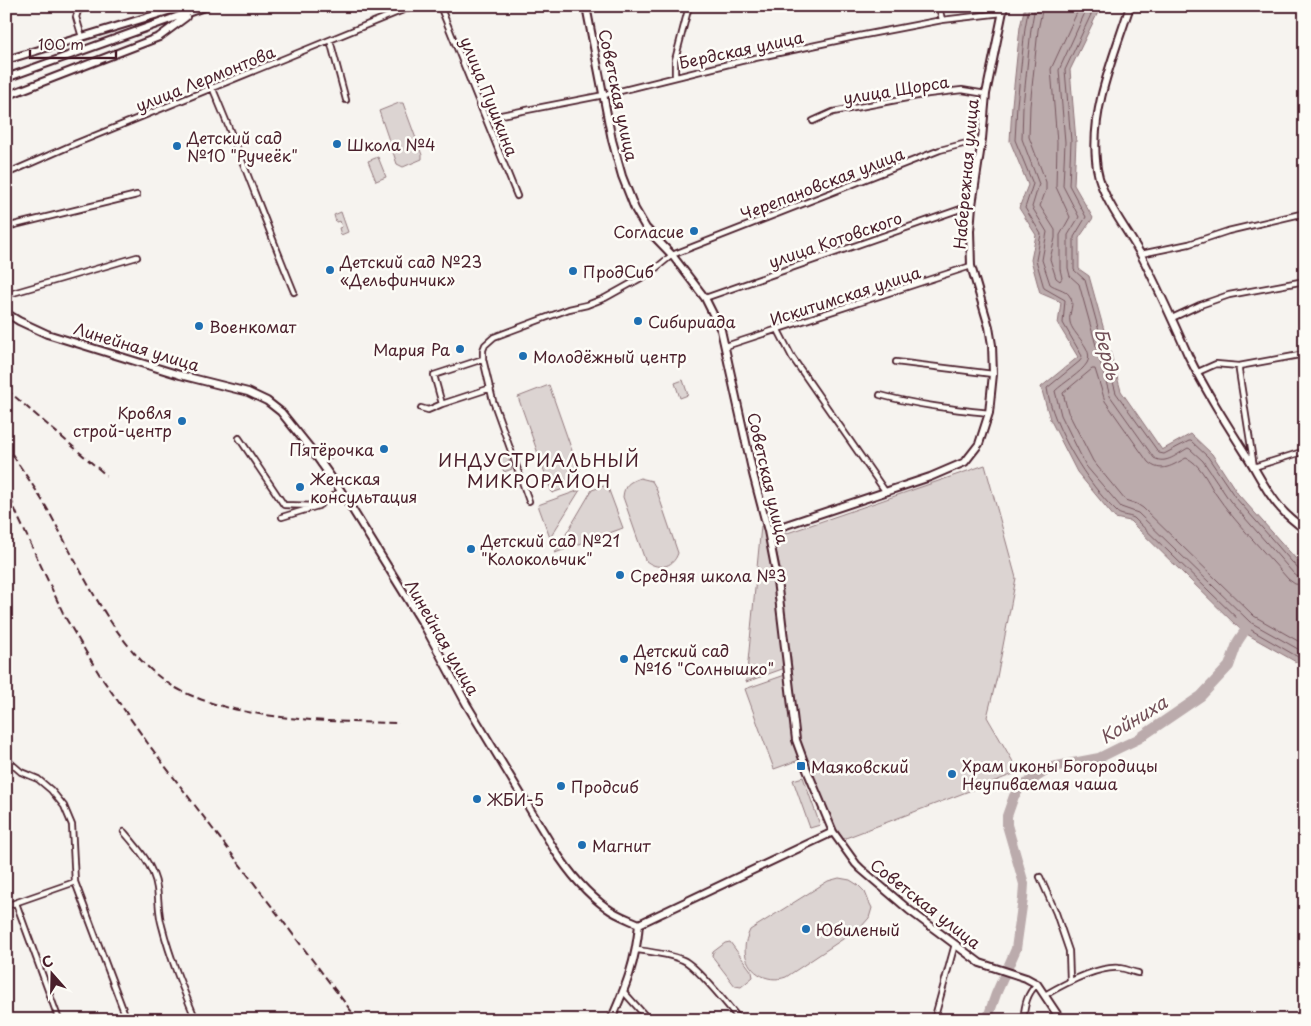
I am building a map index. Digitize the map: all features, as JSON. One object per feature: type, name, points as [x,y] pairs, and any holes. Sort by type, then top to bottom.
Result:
[{"type":"main road","points":[[6,78],[207,6]]},
{"type":"main road","name":"Советская улица","points":[[586,6],[612,140],[622,176],[635,209],[646,228],[672,255],[705,298],[722,330],[776,572],[796,740],[806,770],[833,832],[861,869],[909,910],[980,963],[1026,978],[1037,984],[1061,1020]]},
{"type":"main road","points":[[1130,6],[1103,89],[1097,124],[1096,161],[1101,183],[1113,208],[1140,254],[1172,318],[1188,356],[1220,415],[1284,512],[1305,530]]},
{"type":"main road","points":[[6,60],[178,8],[196,11]]},
{"type":"main road","name":"Набережная улица","points":[[768,531],[930,477],[965,462],[979,444],[989,413],[993,374],[992,346],[989,327],[971,266],[970,231],[986,94],[1003,9]]},
{"type":"main road","points":[[6,96],[159,36],[196,11]]},
{"type":"main road","name":"Линейная улица","points":[[6,313],[47,334],[180,375],[248,392],[274,405],[289,420],[341,491],[424,628],[467,705],[564,864],[593,897],[608,909],[639,924]]},
{"type":"main road","points":[[611,1020],[637,950],[639,924],[833,832]]},
{"type":"street","points":[[82,37],[76,17],[78,12],[85,6]]},
{"type":"street","name":"улица Лермонтова","points":[[6,174],[212,87],[413,6]]},
{"type":"street","name":"улица Пушкина","points":[[440,6],[517,196]]},
{"type":"street","points":[[675,76],[675,60],[690,6]]},
{"type":"street","points":[[939,6],[942,20]]},
{"type":"street","name":"Бердская улица","points":[[486,118],[604,95],[741,60],[1003,9]]},
{"type":"street","points":[[330,40],[346,100]]},
{"type":"street","points":[[212,87],[238,147],[254,193],[294,292]]},
{"type":"street","name":"улица Щорса","points":[[813,122],[833,112],[928,94],[962,90],[986,94]]},
{"type":"street","name":"Черепановская улица","points":[[483,359],[485,345],[494,337],[569,308],[588,305],[605,298],[650,272],[672,255],[940,150],[982,139]]},
{"type":"street","points":[[6,227],[137,195]]},
{"type":"street","name":"улица Котовского","points":[[705,298],[972,205]]},
{"type":"street","points":[[1140,254],[1189,244],[1228,231],[1305,213]]},
{"type":"street","points":[[6,295],[137,258]]},
{"type":"street","name":"Искитимская улица","points":[[726,346],[971,266]]},
{"type":"street","points":[[1172,318],[1200,305],[1229,295],[1305,281]]},
{"type":"street","points":[[778,330],[792,357],[886,491]]},
{"type":"street","points":[[1198,372],[1216,364],[1239,366],[1305,354]]},
{"type":"street","points":[[442,404],[434,375],[483,359],[493,402],[529,501]]},
{"type":"street","points":[[896,362],[993,374]]},
{"type":"street","points":[[1239,366],[1254,467],[1305,451]]},
{"type":"street","points":[[421,408],[428,410],[491,388]]},
{"type":"street","points":[[880,395],[939,408],[989,413]]},
{"type":"street","points":[[239,438],[284,505],[318,506]]},
{"type":"street","points":[[321,464],[328,456]]},
{"type":"street","points":[[282,517],[318,506],[341,491]]},
{"type":"street","points":[[6,759],[21,772],[38,779],[51,790],[64,806],[72,825],[74,882],[127,1020]]},
{"type":"street","points":[[124,832],[141,852],[154,876],[162,926],[175,969],[196,1020]]},
{"type":"street","points":[[1040,877],[1056,913],[1069,951],[1070,980]]},
{"type":"street","points":[[6,906],[74,882]]},
{"type":"street","points":[[16,903],[59,1020]]},
{"type":"street","points":[[934,1020],[955,944]]},
{"type":"street","points":[[637,950],[684,960],[699,972],[740,1020]]},
{"type":"street","points":[[1045,995],[1070,980],[1099,971],[1119,968],[1138,974]]},
{"type":"street","points":[[1023,1020],[1026,999],[1031,989],[1037,984]]},
{"type":"street","points":[[623,991],[649,1020]]},
{"type":"shaded area","points":[[403,103],[422,155],[422,159],[403,167],[397,164],[379,111]]},
{"type":"shaded area","points":[[378,157],[386,177],[376,181],[368,161]]},
{"type":"shaded area","points":[[341,212],[348,232],[341,235],[339,228],[342,227],[340,221],[336,222],[334,215]]},
{"type":"shaded area","points":[[683,380],[688,395],[680,398],[675,383]]},
{"type":"shaded area","points":[[549,385],[583,482],[552,493],[518,397]]},
{"type":"shaded area","points":[[507,454],[512,469],[504,472],[499,457]]},
{"type":"shaded area","points":[[985,465],[1016,578],[997,677],[987,717],[1019,772],[843,839],[829,817],[798,741],[779,563],[773,538]]},
{"type":"shaded area","points":[[640,478],[652,481],[656,488],[678,553],[676,558],[668,565],[654,565],[645,560],[623,497],[628,484]]},
{"type":"shaded area","points":[[607,485],[623,528],[555,553],[592,490]]},
{"type":"shaded area","points":[[580,490],[550,538],[538,505]]},
{"type":"shaded area","points":[[761,526],[764,527],[773,576],[785,668],[746,682]]},
{"type":"shaded area","points":[[785,675],[793,742],[799,760],[774,769],[745,689]]},
{"type":"shaded area","points":[[803,777],[820,825],[810,828],[793,780]]},
{"type":"shaded area","name":"Юбиленый","points":[[839,878],[850,880],[865,892],[872,908],[869,918],[861,927],[786,977],[772,979],[758,974],[749,964],[746,957],[746,940],[750,930],[828,881]]},
{"type":"shaded area","points":[[730,942],[752,972],[753,977],[741,987],[735,986],[712,956],[713,952],[725,943]]},
{"type":"water","name":"Бердь","points":[[1025,6],[1101,6],[1070,70],[1076,141],[1074,185],[1093,218],[1079,238],[1079,269],[1089,276],[1121,391],[1162,450],[1191,434],[1212,454],[1238,494],[1305,569],[1305,667],[1243,632],[1130,521],[1115,518],[1077,472],[1050,419],[1041,387],[1078,357],[1058,324],[1061,302],[1040,293],[1031,260],[1036,235],[1019,208],[1028,185],[1010,141],[1020,27]]},
{"type":"waterway","name":"Койниха","points":[[987,1020],[1016,949],[1023,899],[1024,884],[1007,825],[1007,816],[1014,796],[1021,787],[1052,767],[1099,758],[1138,739],[1201,696],[1229,666],[1238,641],[1246,629],[1240,621]]},
{"type":"railway","points":[[6,389],[107,476]]},
{"type":"railway","points":[[6,444],[45,505],[100,606],[135,654],[154,673],[176,688],[200,699],[255,713],[285,718],[399,723]]},
{"type":"railway","points":[[6,486],[18,517],[65,617],[101,677],[149,745],[358,1020]]},
{"type":"place","name":"Школа №4","points":[[337,144]]},
{"type":"place","name":"Детский сад №10 \"Ручеёк\"","points":[[177,146]]},
{"type":"place","name":"Согласие","points":[[694,231]]},
{"type":"place","name":"Детский сад №23 «Дельфинчик»","points":[[330,270]]},
{"type":"place","name":"ПродСиб","points":[[573,271]]},
{"type":"place","name":"Сибириада","points":[[638,321]]},
{"type":"place","name":"Военкомат","points":[[199,326]]},
{"type":"place","name":"Мария Ра","points":[[460,349]]},
{"type":"place","name":"Молодёжный центр","points":[[523,356]]},
{"type":"place","name":"Кровля строй-центр","points":[[182,421]]},
{"type":"place","name":"Пятёрочка","points":[[384,449]]},
{"type":"place","name":"Женская консультация","points":[[300,487]]},
{"type":"place","name":"Детский сад №21 \"Колокольчик\"","points":[[471,549]]},
{"type":"place","name":"Средняя школа №3","points":[[620,575]]},
{"type":"place","name":"Детский сад №16 \"Солнышко\"","points":[[624,659]]},
{"type":"place","name":"Маяковский","points":[[801,766]]},
{"type":"place","name":"Храм иконы Богородицы Неупиваемая чаша","points":[[952,774]]},
{"type":"place","name":"Продсиб","points":[[561,786]]},
{"type":"place","name":"ЖБИ-5","points":[[477,799]]},
{"type":"place","name":"Магнит","points":[[582,845]]},
{"type":"place","name":"Юбиленый","points":[[806,929]]},
{"type":"district","name":"ИНДУСТРИАЛЬНЫЙ МИКРОРАЙОН","points":[[539,469]]}]
